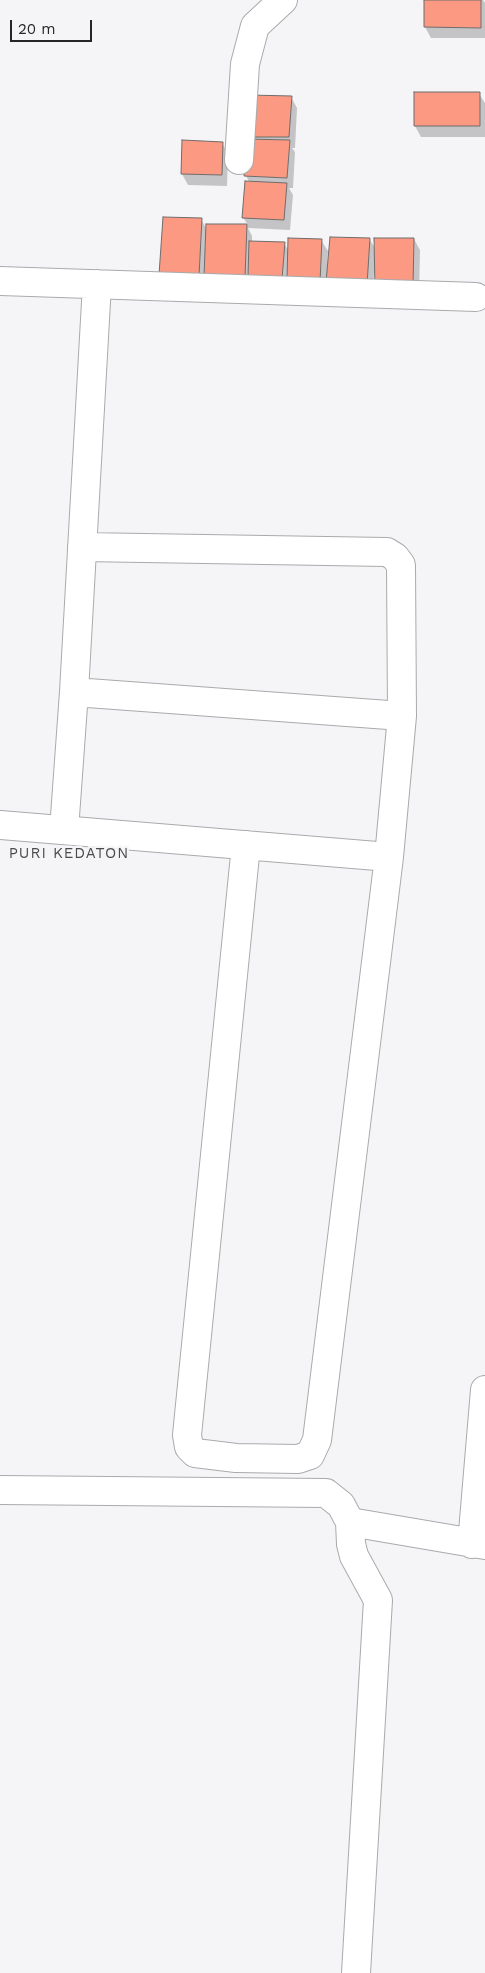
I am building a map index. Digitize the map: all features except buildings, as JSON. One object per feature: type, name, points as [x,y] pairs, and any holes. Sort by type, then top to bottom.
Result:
[{"type":"street","points":[[239,160],[245,64],[255,26],[283,0]]},
{"type":"street","points":[[0,281],[476,297]]},
{"type":"street","points":[[64,830],[74,692],[97,284]]},
{"type":"street","points":[[82,547],[387,552],[395,557],[401,565],[402,716],[390,857],[318,1440],[310,1455],[298,1459],[236,1458],[195,1454],[190,1447],[187,1435],[246,844]]},
{"type":"street","points":[[74,692],[402,716]]},
{"type":"street","points":[[0,826],[246,844],[390,857]]},
{"type":"street","points":[[350,1522],[478,1545],[485,1390]]},
{"type":"street","points":[[0,1490],[326,1493],[341,1505],[350,1522],[351,1544],[354,1556],[378,1600],[356,1973]]},
{"type":"district","name":"PURI KEDATON","points":[[69,854]]}]
